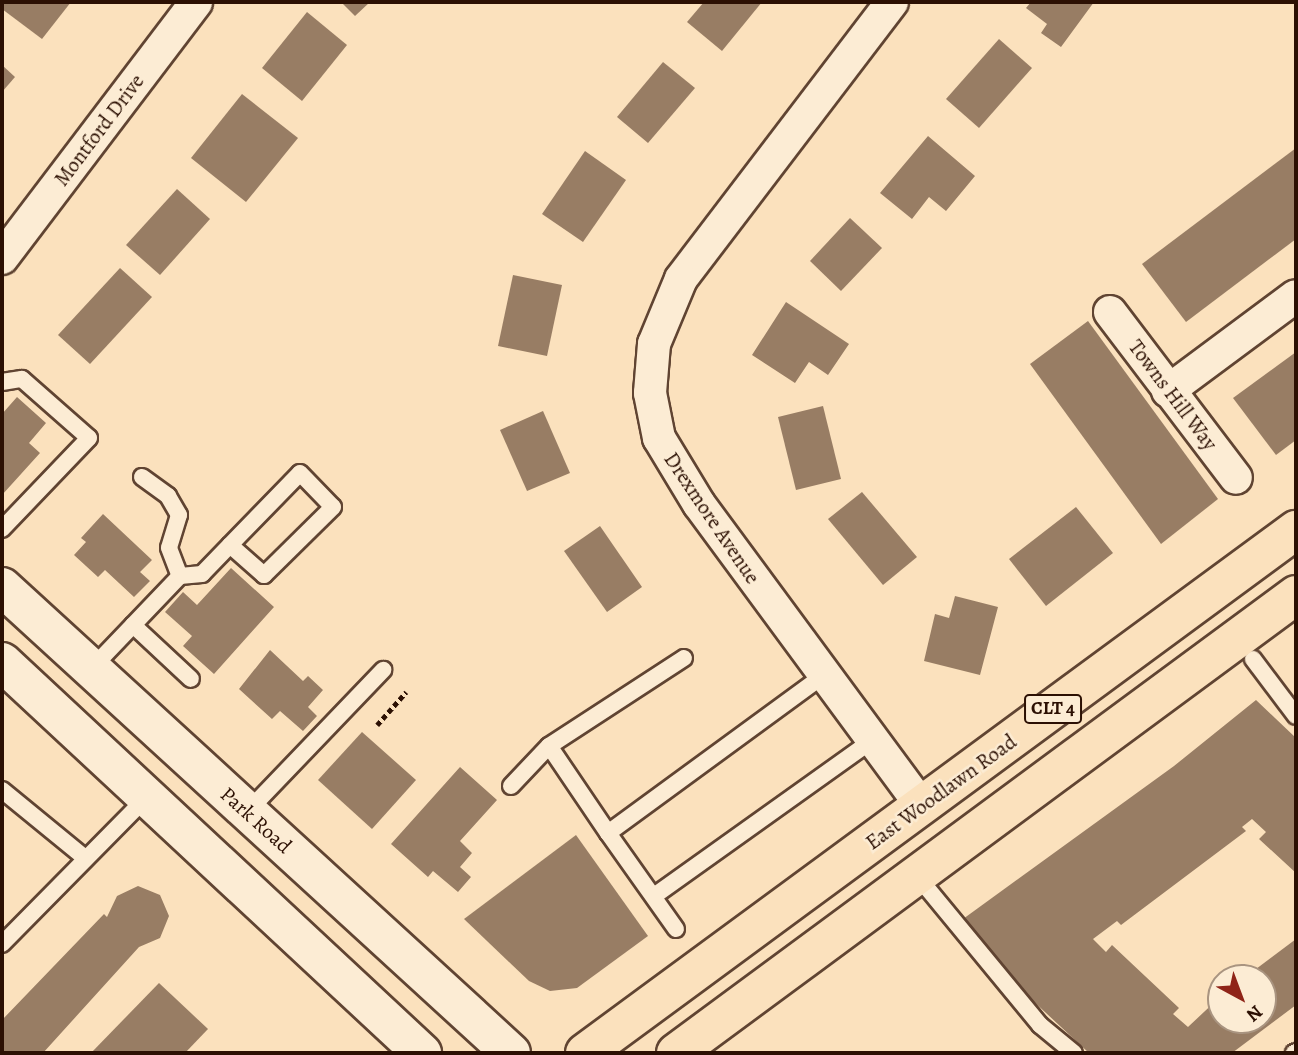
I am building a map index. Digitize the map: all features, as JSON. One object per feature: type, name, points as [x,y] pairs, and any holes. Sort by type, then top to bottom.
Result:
[{"type":"main road","name":"East Woodlawn Road","points":[[585,1053],[1296,530]]},
{"type":"main road","name":"Park Road","points":[[2,587],[511,1053]]},
{"type":"main road","points":[[676,1053],[918,877],[1296,595]]},
{"type":"main road","points":[[2,662],[145,799],[422,1053]]},
{"type":"street","name":"Montford Drive","points":[[2,258],[196,2]]},
{"type":"street","name":"Drexmore Avenue","points":[[891,2],[681,279],[654,344],[650,393],[667,453],[824,675],[922,806]]},
{"type":"street","points":[[1168,391],[1296,296]]},
{"type":"street","name":"Towns Hill Way","points":[[1110,312],[1236,478]]},
{"type":"lane","points":[[2,382],[22,379],[89,438],[2,529]]},
{"type":"lane","points":[[91,669],[180,576],[202,574],[230,545],[300,473],[333,507],[264,575],[230,545]]},
{"type":"lane","points":[[142,477],[168,496],[179,515],[169,548],[180,576]]},
{"type":"lane","points":[[133,625],[191,679]]},
{"type":"lane","points":[[511,786],[549,746],[684,658]]},
{"type":"lane","points":[[1253,659],[1296,716]]},
{"type":"lane","points":[[247,812],[383,670]]},
{"type":"lane","points":[[607,833],[824,675]]},
{"type":"lane","points":[[654,896],[873,740]]},
{"type":"lane","points":[[549,746],[676,929]]},
{"type":"lane","points":[[2,790],[84,857]]},
{"type":"lane","points":[[2,944],[84,857],[145,799]]},
{"type":"lane","points":[[918,877],[1040,1025],[1074,1053]]},
{"type":"path","points":[[377,725],[406,692]]},
{"type":"building","points":[[2,2],[71,2],[42,39],[2,9]]},
{"type":"building","points":[[341,2],[370,2],[355,16]]},
{"type":"building","points":[[704,2],[762,2],[722,51],[687,22]]},
{"type":"building","points":[[1031,2],[1094,2],[1061,47],[1041,33],[1047,24],[1026,8]]},
{"type":"building","points":[[307,12],[347,45],[302,101],[262,68]]},
{"type":"building","points":[[999,39],[1032,68],[979,128],[946,99]]},
{"type":"building","points":[[663,62],[695,88],[648,143],[617,117]]},
{"type":"building","points":[[2,65],[15,77],[2,92]]},
{"type":"building","points":[[242,94],[298,138],[246,202],[191,158]]},
{"type":"building","points":[[928,136],[975,176],[946,211],[929,197],[912,219],[880,193]]},
{"type":"building","points":[[1296,148],[1296,239],[1186,322],[1142,264]]},
{"type":"building","points":[[585,151],[626,180],[583,242],[542,214]]},
{"type":"building","points":[[177,189],[210,219],[160,275],[126,245]]},
{"type":"building","points":[[850,218],[882,248],[841,291],[810,261]]},
{"type":"building","points":[[120,268],[152,297],[90,364],[58,335]]},
{"type":"building","points":[[513,275],[562,285],[547,356],[498,346]]},
{"type":"building","points":[[786,302],[849,344],[828,375],[809,362],[795,383],[752,355]]},
{"type":"building","points":[[1088,321],[1218,499],[1161,544],[1030,364]]},
{"type":"building","points":[[1296,352],[1296,440],[1276,455],[1233,398]]},
{"type":"building","points":[[17,397],[46,423],[29,443],[40,453],[2,495],[2,414]]},
{"type":"building","points":[[823,406],[841,479],[796,490],[778,417]]},
{"type":"building","points":[[543,411],[570,473],[527,491],[500,430]]},
{"type":"building","points":[[862,492],[917,557],[883,585],[828,519]]},
{"type":"building","points":[[1076,507],[1113,553],[1046,606],[1009,559]]},
{"type":"building","points":[[103,514],[152,560],[140,572],[150,581],[134,597],[105,570],[98,577],[74,555],[86,542],[81,538]]},
{"type":"building","points":[[600,526],[642,587],[607,612],[564,551]]},
{"type":"building","points":[[231,568],[274,607],[214,674],[183,646],[192,636],[165,612],[183,592],[197,605]]},
{"type":"building","points":[[955,596],[998,607],[980,675],[924,661],[935,614],[949,618]]},
{"type":"building","points":[[270,650],[303,681],[308,676],[323,690],[308,707],[317,716],[303,731],[280,711],[272,719],[239,689]]},
{"type":"building","points":[[1256,700],[1296,738],[1296,873],[1259,839],[1266,832],[1252,819],[1242,827],[1246,831],[1121,925],[1117,921],[1093,939],[1106,952],[1112,945],[1179,1008],[1173,1014],[1188,1027],[1207,1009],[1207,1034],[1257,1034],[1232,1053],[1089,1053],[1003,973],[963,919],[1174,766]]},
{"type":"building","points":[[362,732],[416,780],[372,829],[318,780]]},
{"type":"building","points":[[460,767],[497,800],[460,841],[472,853],[460,867],[471,877],[458,892],[433,871],[428,877],[391,844]]},
{"type":"building","points":[[576,835],[648,936],[577,988],[550,991],[529,981],[464,919]]},
{"type":"building","points":[[138,886],[160,895],[169,916],[160,938],[139,947],[43,1053],[2,1053],[2,1020],[104,914],[107,917],[117,896]]},
{"type":"building","points":[[1296,939],[1296,1005],[1277,1019],[1277,964],[1263,964]]},
{"type":"building","points":[[159,983],[208,1029],[185,1053],[91,1053]]}]
